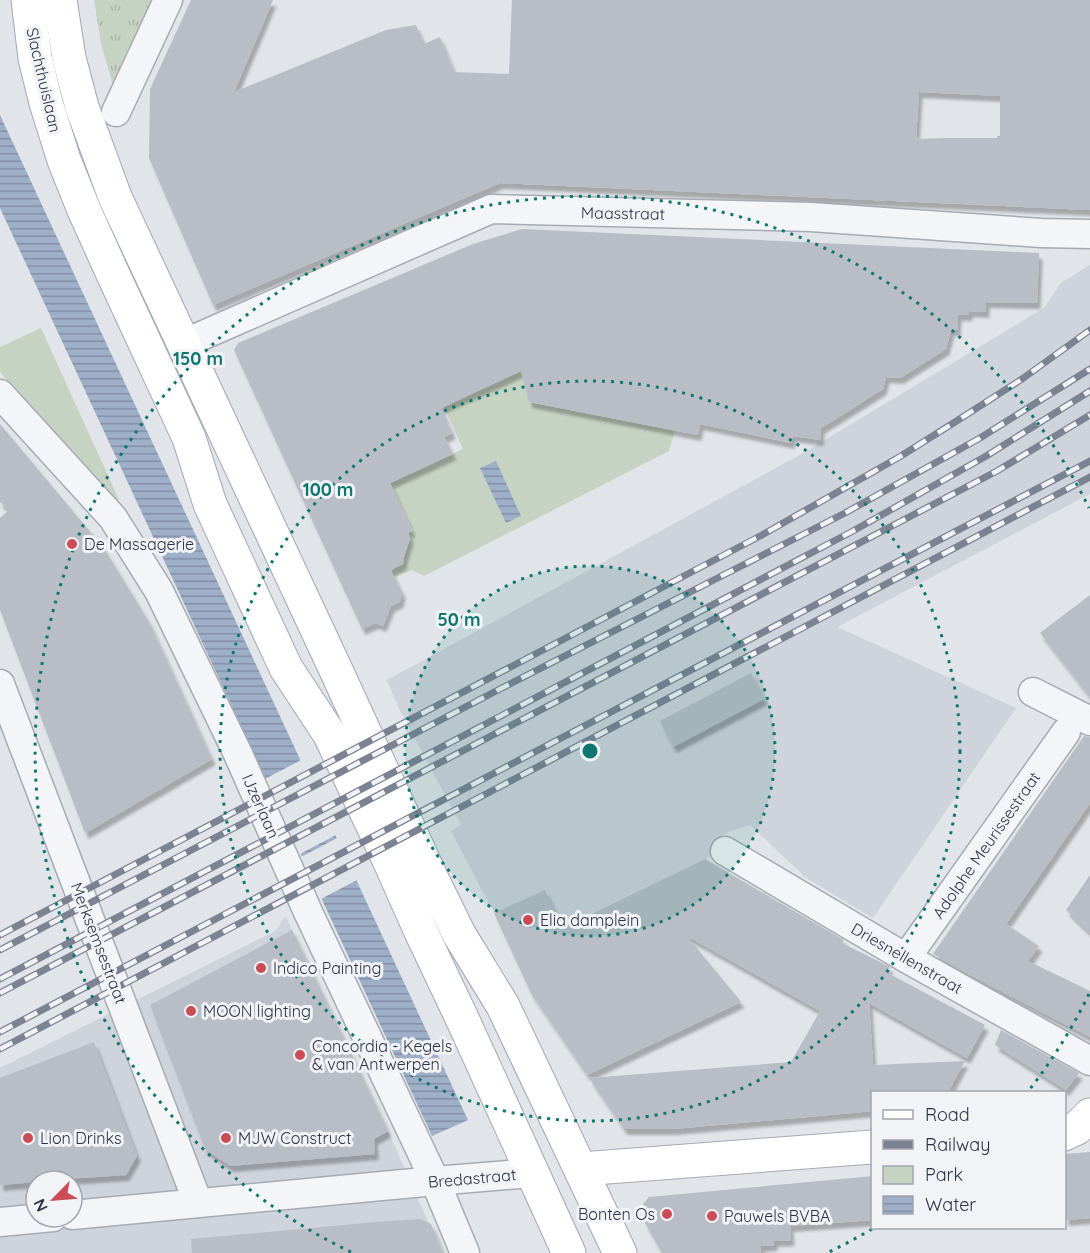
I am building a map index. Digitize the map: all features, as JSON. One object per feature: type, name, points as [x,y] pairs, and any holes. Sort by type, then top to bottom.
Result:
[{"type":"main road","name":"Slachthuislaan","points":[[28,0],[40,81],[64,160],[84,210],[189,438],[210,504],[286,668],[330,735],[532,1173]]},
{"type":"main road","name":"Slachthuislaan","points":[[60,0],[69,58],[82,106],[115,197],[441,897],[459,934],[503,1006],[580,1169]]},
{"type":"main road","points":[[1066,1134],[1077,1128],[1090,1115]]},
{"type":"main road","name":"Bredastraat","points":[[532,1173],[871,1147]]},
{"type":"main road","points":[[580,1169],[620,1253]]},
{"type":"main road","points":[[532,1173],[569,1253]]},
{"type":"street","points":[[116,112],[168,0]]},
{"type":"street","name":"Maasstraat","points":[[183,344],[491,209],[811,218],[1090,234]]},
{"type":"street","name":"IJzerlaan","points":[[0,394],[113,518],[159,591],[238,754],[308,912],[435,1181],[465,1253]]},
{"type":"street","name":"Merksemsestraat","points":[[0,684],[198,1203]]},
{"type":"street","points":[[1033,692],[1078,726]]},
{"type":"street","name":"Adolphe Meurissestraat","points":[[906,958],[1078,726]]},
{"type":"street","name":"Driesnellenstraat","points":[[725,850],[906,958],[1090,1061]]},
{"type":"street","name":"Bredastraat","points":[[84,1214],[532,1173]]},
{"type":"street","points":[[0,1222],[24,1220]]},
{"type":"shaded area","points":[[1090,265],[1090,494],[837,627],[1016,708],[873,918],[806,878],[750,825],[723,834],[714,855],[512,951],[451,831],[461,825],[399,709],[387,680],[798,456],[1044,308],[1061,283]]},
{"type":"shaded area","points":[[286,917],[388,1131],[442,1253],[0,1253],[0,1068],[277,930]]},
{"type":"green space","points":[[94,0],[155,0],[114,89],[101,43]]},
{"type":"green space","points":[[41,328],[119,500],[112,502],[0,372],[0,347]]},
{"type":"green space","points":[[521,371],[529,402],[675,431],[669,451],[424,576],[412,570],[392,578],[389,571],[399,566],[411,539],[408,533],[412,530],[402,509],[386,485],[463,449],[444,407]]},
{"type":"water","points":[[0,115],[468,1120],[432,1136],[0,208]]},
{"type":"water","points":[[496,461],[521,516],[506,523],[480,468]]},
{"type":"pier","points":[[303,759],[338,834],[298,855],[263,780]]},
{"type":"pier","points":[[339,837],[359,879],[319,900],[299,858]]},
{"type":"building","points":[[191,0],[273,0],[234,92],[386,30],[416,25],[424,44],[440,37],[454,72],[509,74],[512,0],[1090,0],[1090,210],[500,183],[213,305],[149,158],[150,89]],"holes":[[[919,92],[1000,96],[1000,136],[997,138],[916,139]]]},
{"type":"building","points":[[522,229],[1039,253],[1037,303],[986,302],[986,312],[969,311],[969,315],[958,315],[957,330],[951,330],[946,349],[900,378],[886,377],[883,389],[821,428],[820,440],[793,436],[791,443],[700,424],[698,435],[529,402],[521,371],[441,408],[452,433],[444,437],[453,454],[390,483],[412,531],[408,533],[410,538],[403,564],[391,570],[402,593],[400,602],[391,606],[383,626],[375,623],[362,629],[234,350],[238,343],[473,244]]},
{"type":"building","points":[[0,424],[103,547],[149,622],[212,759],[85,833],[0,610],[0,518],[9,510],[0,502]]},
{"type":"building","points":[[1090,595],[1090,697],[1040,633]]},
{"type":"building","points":[[751,673],[764,699],[673,747],[660,721]]},
{"type":"building","points":[[1084,736],[1090,737],[1090,803],[1006,924],[1039,946],[1028,961],[1090,991],[1090,1037],[933,954]]},
{"type":"building","points":[[705,859],[844,940],[842,943],[890,967],[886,972],[985,1025],[967,1058],[869,1003],[873,1065],[965,1061],[949,1091],[871,1091],[871,1111],[673,1129],[624,1129],[589,1078],[791,1062],[820,1011],[687,936],[741,1002],[587,1075],[532,995],[494,913],[545,890],[562,928]]},
{"type":"building","points":[[1090,875],[1090,933],[1066,910]]},
{"type":"building","points":[[292,930],[388,1131],[374,1139],[375,1154],[230,1166],[205,1149],[150,1005]]},
{"type":"building","points":[[1001,1030],[1079,1073],[1066,1090],[995,1045]]},
{"type":"building","points":[[94,1042],[137,1156],[126,1175],[84,1178],[84,1169],[24,1169],[24,1183],[0,1185],[0,1078]]},
{"type":"building","points":[[1090,1152],[1090,1218],[1066,1220],[1066,1154]]},
{"type":"building","points":[[871,1176],[871,1220],[790,1226],[791,1240],[774,1241],[774,1245],[761,1246],[761,1253],[662,1253],[645,1223],[643,1204],[649,1197]]},
{"type":"building","points":[[421,1219],[431,1224],[443,1253],[192,1253],[191,1239]]},
{"type":"railway","points":[[0,935],[762,535],[901,456],[1022,379],[1090,330]]},
{"type":"railway","points":[[0,950],[498,690],[845,513],[980,438],[1090,369]]},
{"type":"railway","points":[[0,979],[853,531],[988,455],[1090,391]]},
{"type":"railway","points":[[0,993],[997,471],[1090,415]]},
{"type":"railway","points":[[0,1032],[1090,461]]},
{"type":"railway","points":[[0,1049],[1090,477]]},
{"type":"place","name":"De Massagerie","points":[[72,544]]},
{"type":"place","name":"Elia damplein","points":[[528,920]]},
{"type":"place","name":"Indico Painting","points":[[261,968]]},
{"type":"place","name":"MOON lighting","points":[[191,1011]]},
{"type":"place","name":"Concordia - Kegels & van Antwerpen","points":[[300,1055]]},
{"type":"place","name":"Lion Drinks","points":[[28,1138]]},
{"type":"place","name":"MJW Construct","points":[[226,1138]]},
{"type":"place","name":"Bonten Os","points":[[667,1214]]},
{"type":"place","name":"Pauwels BVBA","points":[[712,1216]]}]
